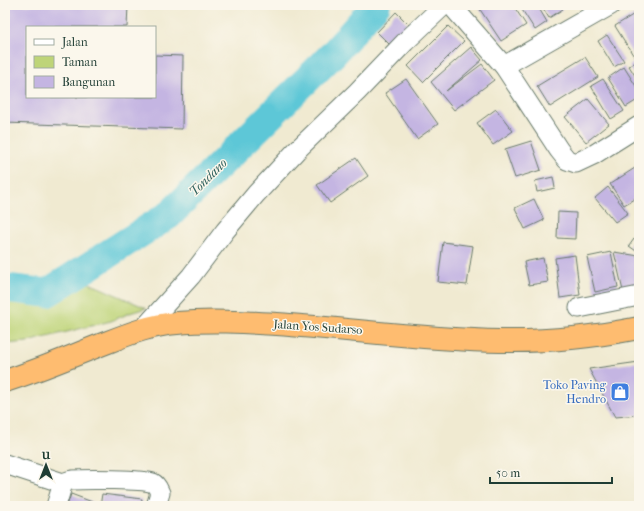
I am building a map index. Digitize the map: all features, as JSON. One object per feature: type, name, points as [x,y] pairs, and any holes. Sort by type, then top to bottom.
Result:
[{"type":"highway","name":"Jalan Yos Sudarso","points":[[5,381],[28,374],[144,328],[176,323],[230,321],[500,341],[554,340],[609,334],[639,328]]},
{"type":"street","points":[[144,328],[191,276],[225,231],[256,194],[297,150],[444,5]]},
{"type":"street","points":[[451,5],[504,66],[567,160],[576,163],[593,155],[639,126]]},
{"type":"street","points":[[504,66],[611,5]]},
{"type":"street","points":[[579,308],[639,296]]},
{"type":"street","points":[[5,464],[63,483],[70,480],[85,479],[142,481],[152,483],[157,486],[160,493],[156,506]]},
{"type":"street","points":[[56,506],[63,483]]},
{"type":"green space","points":[[87,282],[146,308],[111,321],[27,342],[5,344],[5,294],[36,295]]},
{"type":"building","points":[[5,5],[128,5],[127,26],[26,26],[26,98],[156,98],[156,55],[183,56],[182,129],[5,123]]},
{"type":"building","points":[[477,5],[513,5],[526,25],[501,41]]},
{"type":"building","points":[[519,5],[537,5],[547,22],[535,30]]},
{"type":"building","points":[[541,5],[560,5],[563,9],[549,18]]},
{"type":"building","points":[[639,11],[639,55],[635,58],[615,26]]},
{"type":"building","points":[[396,12],[410,26],[391,46],[377,32]]},
{"type":"building","points":[[448,26],[464,41],[423,82],[408,66]]},
{"type":"building","points":[[607,35],[624,61],[614,67],[598,41]]},
{"type":"building","points":[[471,47],[482,60],[446,91],[482,64],[494,80],[454,110],[431,82]]},
{"type":"building","points":[[585,57],[598,77],[550,107],[537,86]]},
{"type":"building","points":[[639,60],[639,82],[629,66]]},
{"type":"building","points":[[624,67],[639,91],[639,99],[626,107],[608,78]]},
{"type":"building","points":[[406,79],[438,124],[417,139],[385,93]]},
{"type":"building","points":[[603,79],[624,111],[611,119],[591,86]]},
{"type":"building","points":[[588,99],[609,124],[586,142],[565,117]]},
{"type":"building","points":[[496,109],[513,131],[493,145],[477,123]]},
{"type":"building","points":[[531,141],[541,170],[515,178],[505,149]]},
{"type":"building","points":[[356,158],[368,176],[330,203],[317,185]]},
{"type":"building","points":[[638,166],[639,196],[624,205],[610,184]]},
{"type":"building","points":[[553,177],[555,188],[537,192],[535,181]]},
{"type":"building","points":[[608,187],[628,213],[615,222],[595,198]]},
{"type":"building","points":[[534,199],[544,220],[525,229],[515,208]]},
{"type":"building","points":[[558,212],[576,213],[575,239],[557,238]]},
{"type":"building","points":[[634,239],[639,242],[639,253],[629,246]]},
{"type":"building","points":[[443,242],[473,246],[467,285],[438,282]]},
{"type":"building","points":[[611,252],[618,287],[595,292],[587,257]]},
{"type":"building","points":[[614,252],[639,256],[639,288],[623,291]]},
{"type":"building","points":[[575,255],[580,295],[560,298],[555,258]]},
{"type":"building","points":[[543,258],[548,282],[529,285],[524,262]]},
{"type":"building","name":"Toko Paving Hendro","points":[[639,362],[639,415],[615,417],[589,369]]},
{"type":"building","points":[[71,494],[95,503],[94,506],[67,506]]},
{"type":"building","points":[[102,494],[142,499],[141,506],[100,506]]},
{"type":"waterway","name":"Tondano","points":[[5,288],[47,293],[169,215],[333,54],[376,5]]},
{"type":"place","name":"Toko Paving Hendro","points":[[620,392]]}]
